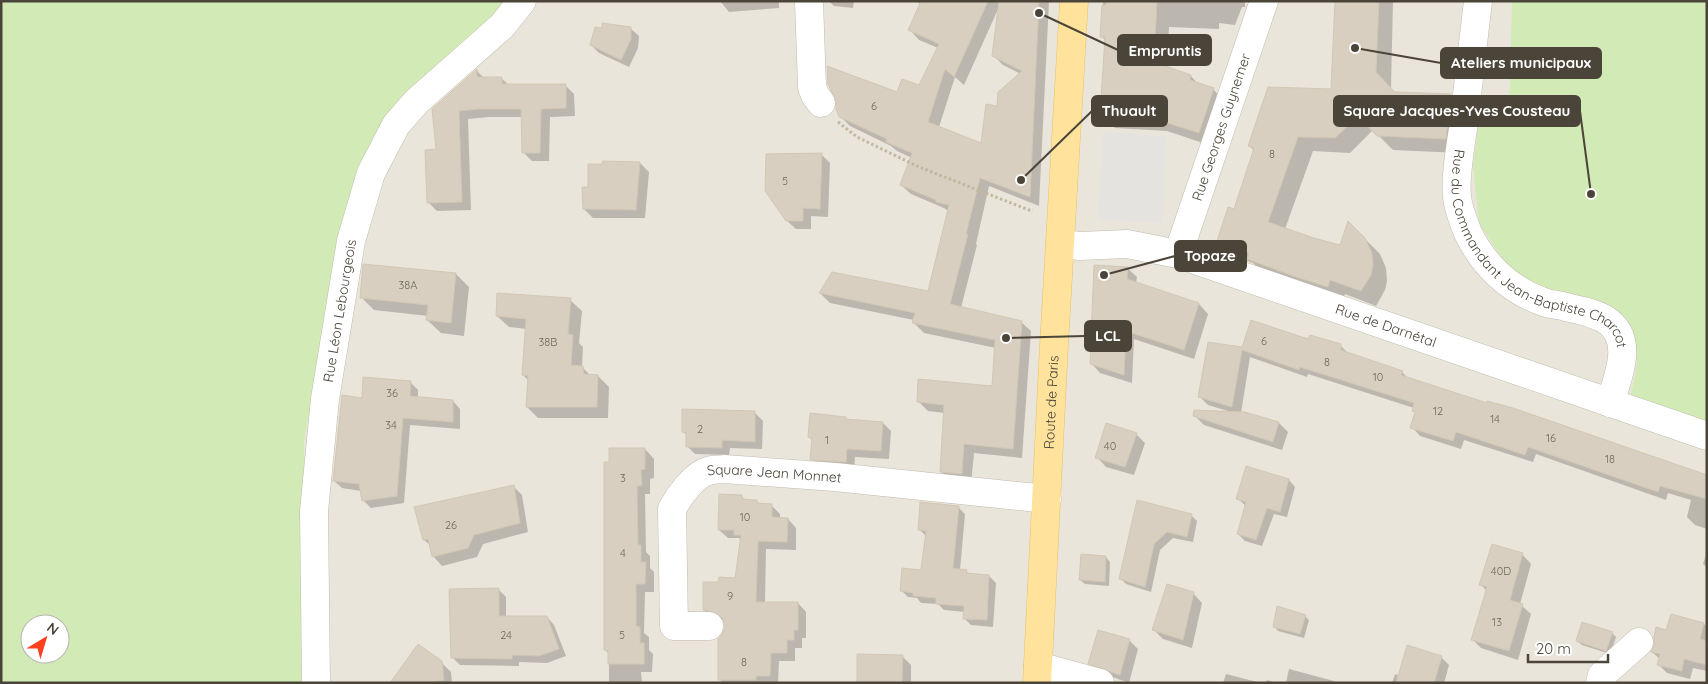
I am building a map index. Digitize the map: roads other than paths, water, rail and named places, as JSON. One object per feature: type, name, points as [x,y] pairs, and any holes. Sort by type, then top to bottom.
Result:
[{"type":"main road","name":"Route de Paris","points":[[1037,674],[1074,1]]},
{"type":"street","name":"Rue Léon Lebourgeois","points":[[316,683],[314,511],[325,399],[351,241],[371,173],[396,125],[416,102],[502,26],[522,1]]},
{"type":"street","points":[[809,1],[812,87],[821,103]]},
{"type":"street","name":"Rue Georges Guynemer","points":[[1178,254],[1264,1]]},
{"type":"street","name":"Rue du Commandant Jean-Baptiste Charcot","points":[[1478,1],[1457,198],[1468,232],[1482,256],[1495,273],[1514,287],[1528,296],[1543,302],[1588,312],[1604,319],[1614,327],[1621,338],[1623,349],[1621,367],[1610,403]]},
{"type":"street","name":"Rue de Darnétal","points":[[1060,244],[1080,246],[1127,244],[1178,254],[1707,436]]},
{"type":"street","name":"Square Jean Monnet","points":[[710,626],[674,626],[672,508],[679,496],[693,481],[707,471],[724,469],[835,478],[1047,499]]},
{"type":"street","points":[[1600,683],[1602,675],[1639,642]]},
{"type":"street","points":[[1037,674],[1100,683]]},
{"type":"place","name":"Empruntis","points":[[1039,13]]},
{"type":"place","name":"Ateliers municipaux","points":[[1355,48]]},
{"type":"place","name":"Thuault","points":[[1021,180]]},
{"type":"place","name":"Square Jacques-Yves Cousteau","points":[[1591,194]]},
{"type":"place","name":"Topaze","points":[[1104,275]]},
{"type":"place","name":"LCL","points":[[1006,338]]}]
